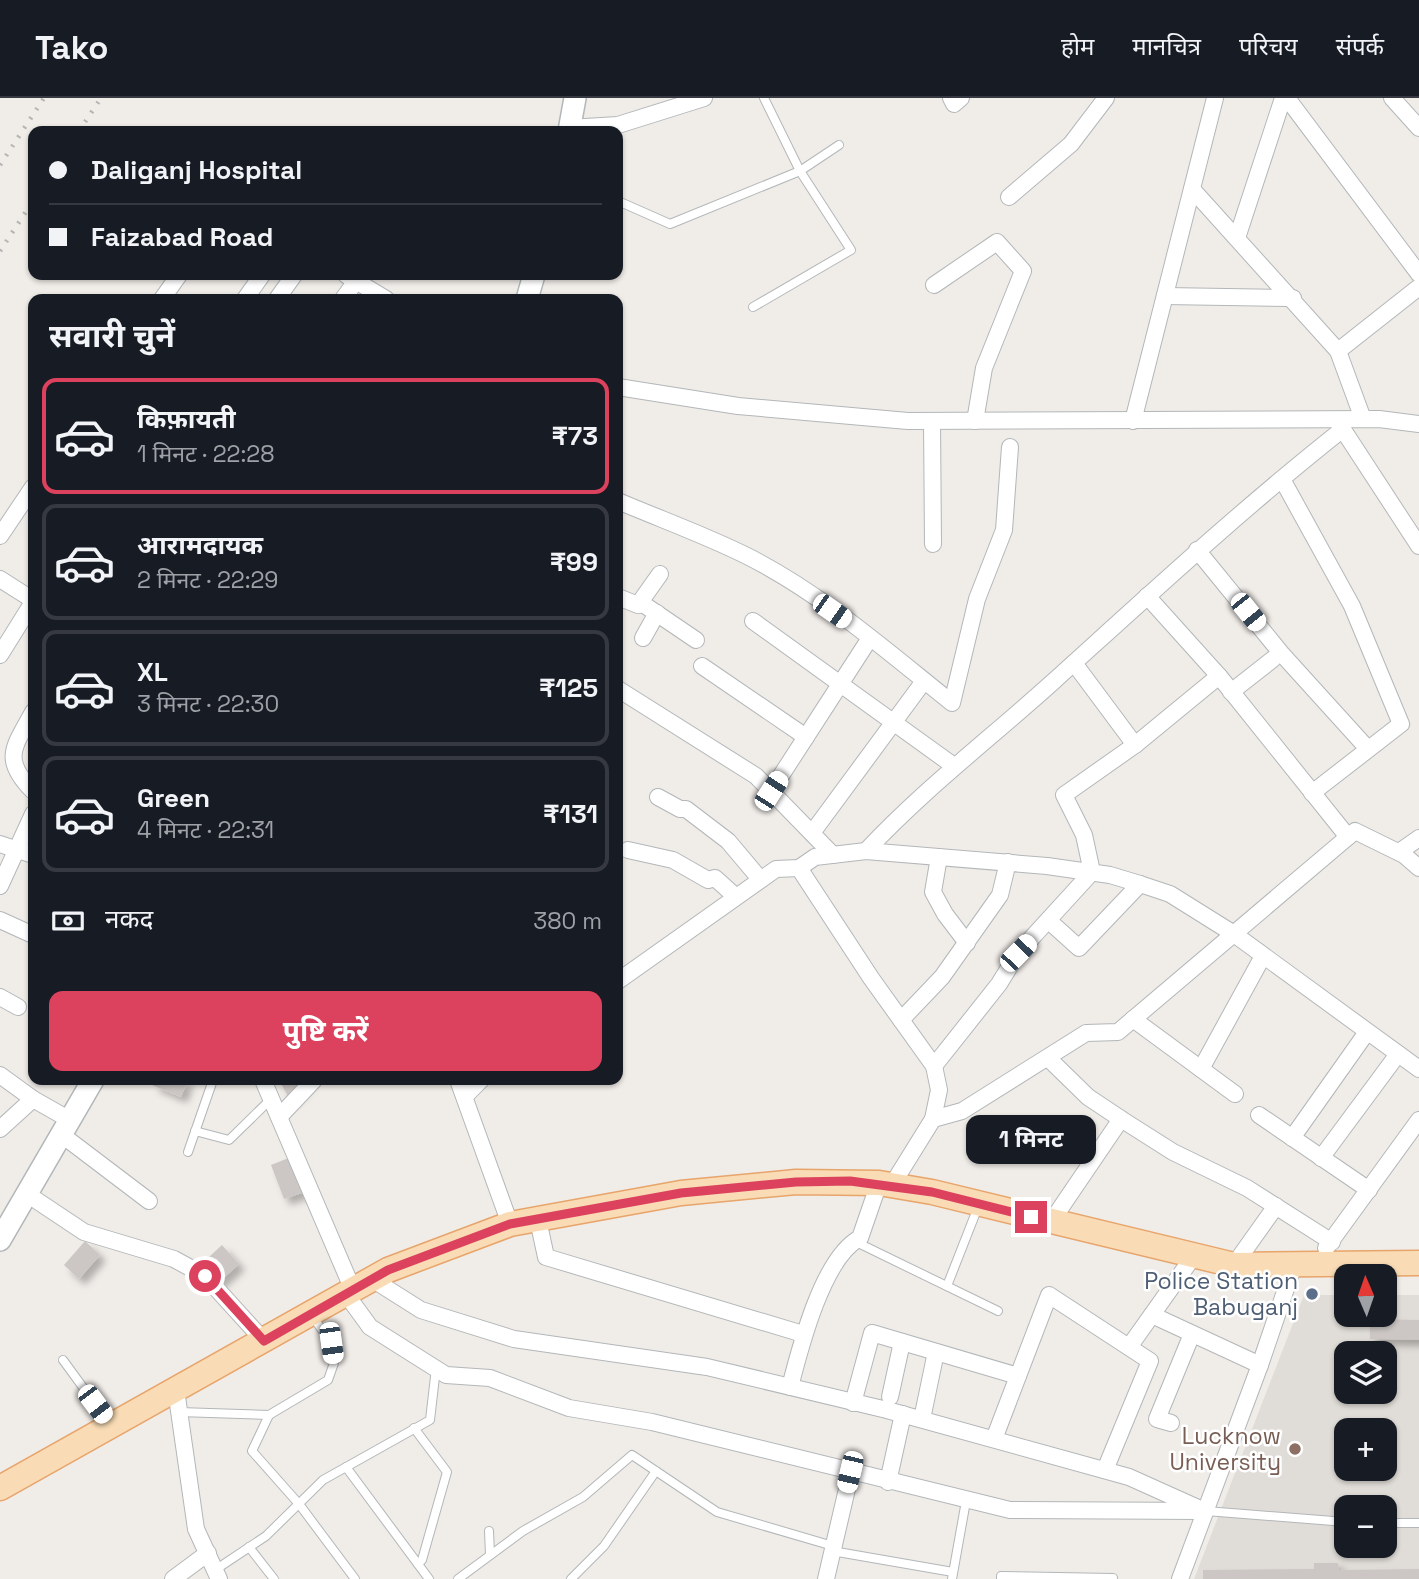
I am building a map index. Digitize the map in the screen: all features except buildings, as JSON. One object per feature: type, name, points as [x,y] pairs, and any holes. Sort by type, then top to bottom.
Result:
[{"type":"main road","points":[[0,1488],[111,1426],[178,1401],[264,1341],[388,1270],[510,1224],[681,1193],[796,1182],[886,1184],[1234,1265],[1419,1263]]},
{"type":"street","points":[[570,126],[575,98]]},
{"type":"street","points":[[608,126],[704,98]]},
{"type":"street","points":[[951,98],[954,104],[961,98]]},
{"type":"street","points":[[1009,197],[1071,144],[1105,98]]},
{"type":"street","points":[[1133,421],[1214,98]]},
{"type":"street","points":[[1237,238],[1285,98]]},
{"type":"street","points":[[1285,98],[1419,274]]},
{"type":"street","points":[[1392,98],[1419,128]]},
{"type":"street","points":[[1192,189],[1338,351],[1363,419]]},
{"type":"street","points":[[934,285],[996,242],[1023,271],[984,368],[975,421]]},
{"type":"street","points":[[354,280],[378,294]]},
{"type":"street","points":[[1338,351],[1419,287]]},
{"type":"street","points":[[1165,296],[1293,298]]},
{"type":"street","points":[[623,388],[738,406],[932,421],[1340,424],[1363,419],[1419,424]]},
{"type":"street","points":[[932,421],[933,544]]},
{"type":"street","points":[[866,851],[912,802],[1074,663],[1198,550],[1282,479],[1340,424]]},
{"type":"street","points":[[1340,424],[1419,546]]},
{"type":"street","points":[[623,503],[748,556],[870,638],[952,703],[977,599],[1004,530],[1010,447]]},
{"type":"street","points":[[1282,479],[1352,606],[1401,723],[1312,793]]},
{"type":"street","points":[[0,536],[28,494]]},
{"type":"street","points":[[1198,550],[1281,653],[1368,749]]},
{"type":"street","points":[[623,599],[638,605],[660,574]]},
{"type":"street","points":[[0,579],[28,598]]},
{"type":"street","points":[[1147,596],[1219,676],[1348,837]]},
{"type":"street","points":[[640,602],[696,640]]},
{"type":"street","points":[[0,655],[28,609]]},
{"type":"street","points":[[643,638],[657,613]]},
{"type":"street","points":[[754,621],[895,720],[954,766]]},
{"type":"street","points":[[771,791],[870,638]]},
{"type":"street","points":[[1231,692],[1273,659]]},
{"type":"street","points":[[1074,663],[1135,746]]},
{"type":"street","points":[[702,666],[806,737]]},
{"type":"street","points":[[1092,872],[1084,835],[1065,795],[1135,746],[1219,676]]},
{"type":"street","points":[[812,833],[924,681]]},
{"type":"street","points":[[623,692],[756,776],[833,855]]},
{"type":"street","points":[[28,721],[13,748],[16,774],[28,786]]},
{"type":"street","points":[[658,797],[680,809],[687,808],[728,841],[760,879]]},
{"type":"street","points":[[0,886],[28,825]]},
{"type":"street","points":[[933,1119],[962,1111],[1086,1033],[1118,1032],[1355,831],[1399,852],[1419,868]]},
{"type":"street","points":[[1399,852],[1419,838]]},
{"type":"street","points":[[0,844],[28,854]]},
{"type":"street","points":[[628,850],[673,860],[708,880],[715,878],[735,896]]},
{"type":"street","points":[[623,977],[760,879],[776,869],[799,868],[815,857],[866,851],[1008,862],[1092,872],[1170,894],[1234,934],[1419,1069]]},
{"type":"street","points":[[939,857],[933,892],[967,943]]},
{"type":"street","points":[[901,1020],[942,977],[1000,895],[1008,862]]},
{"type":"street","points":[[790,1387],[807,1320],[846,1245],[860,1238],[886,1184],[933,1119],[939,1090],[934,1066],[799,868]]},
{"type":"street","points":[[934,1066],[999,984],[1018,953],[1092,872]]},
{"type":"street","points":[[1049,921],[1079,948],[1140,884]]},
{"type":"street","points":[[0,920],[28,933]]},
{"type":"street","points":[[1201,1069],[1264,956]]},
{"type":"street","points":[[0,997],[18,1007]]},
{"type":"street","points":[[1133,1019],[1235,1094]]},
{"type":"street","points":[[1292,1138],[1367,1032]]},
{"type":"street","points":[[1321,1158],[1398,1054]]},
{"type":"street","points":[[1048,1058],[1088,1097],[1121,1119],[1173,1152],[1247,1188],[1332,1242]]},
{"type":"street","points":[[0,1075],[33,1099],[149,1201]]},
{"type":"street","points":[[0,1240],[90,1085]]},
{"type":"street","points":[[264,1085],[357,1288],[370,1327],[446,1375],[490,1378],[569,1408],[652,1422],[1010,1510],[1205,1511]]},
{"type":"street","points":[[279,1117],[309,1085]]},
{"type":"street","points":[[460,1085],[510,1224]]},
{"type":"street","points":[[465,1096],[476,1085]]},
{"type":"street","points":[[0,1129],[33,1099]]},
{"type":"street","points":[[1259,1115],[1369,1191]]},
{"type":"street","points":[[1051,1222],[1121,1119]]},
{"type":"street","points":[[1180,1579],[1260,1365],[1303,1264],[1332,1242],[1419,1120]]},
{"type":"street","points":[[27,1194],[84,1232],[174,1259],[205,1276],[264,1341]]},
{"type":"street","points":[[1234,1265],[1276,1206]]},
{"type":"street","points":[[538,1220],[547,1257],[803,1334]]},
{"type":"street","points":[[1129,1347],[1193,1257]]},
{"type":"street","points":[[357,1288],[421,1311],[514,1339],[707,1367],[903,1414],[1129,1477],[1205,1511]]},
{"type":"street","points":[[994,1439],[1049,1295],[1150,1361],[1105,1470]]},
{"type":"street","points":[[1152,1315],[1260,1365]]},
{"type":"street","points":[[853,1403],[872,1334],[1018,1376]]},
{"type":"street","points":[[1130,1409],[1164,1421],[1192,1334]]},
{"type":"street","points":[[890,1397],[902,1342]]},
{"type":"street","points":[[922,1419],[936,1352]]},
{"type":"street","points":[[178,1401],[197,1529],[217,1574]]},
{"type":"street","points":[[888,1482],[903,1414]]},
{"type":"street","points":[[826,1579],[850,1472]]},
{"type":"street","points":[[173,1579],[208,1553]]},
{"type":"lane","points":[[753,307],[851,250],[800,171],[764,98]]},
{"type":"lane","points":[[623,203],[670,224],[800,171],[839,145]]},
{"type":"lane","points":[[188,1152],[211,1085]]},
{"type":"lane","points":[[195,1131],[229,1140],[271,1099]]},
{"type":"lane","points":[[947,1286],[979,1204]]},
{"type":"lane","points":[[854,1241],[999,1311]]},
{"type":"lane","points":[[311,1315],[331,1343],[334,1363],[328,1380],[269,1415],[252,1451],[299,1504],[355,1579]]},
{"type":"lane","points":[[63,1360],[111,1426]]},
{"type":"lane","points":[[217,1574],[266,1536],[323,1479],[430,1420],[436,1368]]},
{"type":"lane","points":[[178,1401],[269,1415]]},
{"type":"lane","points":[[414,1428],[447,1472],[422,1560],[418,1564]]},
{"type":"lane","points":[[458,1579],[523,1531],[583,1497],[632,1455],[717,1512],[833,1548],[952,1576],[966,1501]]},
{"type":"lane","points":[[346,1466],[429,1579]]},
{"type":"lane","points":[[571,1579],[604,1546],[656,1471]]},
{"type":"lane","points":[[1205,1511],[1334,1521]]},
{"type":"lane","points":[[1397,1523],[1419,1523]]},
{"type":"lane","points":[[489,1531],[490,1555]]},
{"type":"lane","points":[[249,1547],[274,1579]]},
{"type":"lane","points":[[1001,1579],[1001,1576],[1113,1578]]},
{"type":"shaded area","name":"Lucknow University","points":[[1304,1295],[1334,1295],[1334,1327],[1397,1327],[1397,1295],[1419,1295],[1419,1579],[1194,1579]]},
{"type":"railway","points":[[0,165],[44,98]]},
{"type":"railway","points":[[82,126],[101,98]]},
{"type":"railway","points":[[0,251],[28,209]]},
{"type":"place","name":"Police Station Babuganj","points":[[1312,1294]]},
{"type":"place","name":"Lucknow University","points":[[1295,1449]]},
{"type":"route","points":[[205,1276],[264,1341],[388,1270],[510,1224],[681,1193],[796,1182],[850,1181],[932,1192],[1031,1217]]}]
